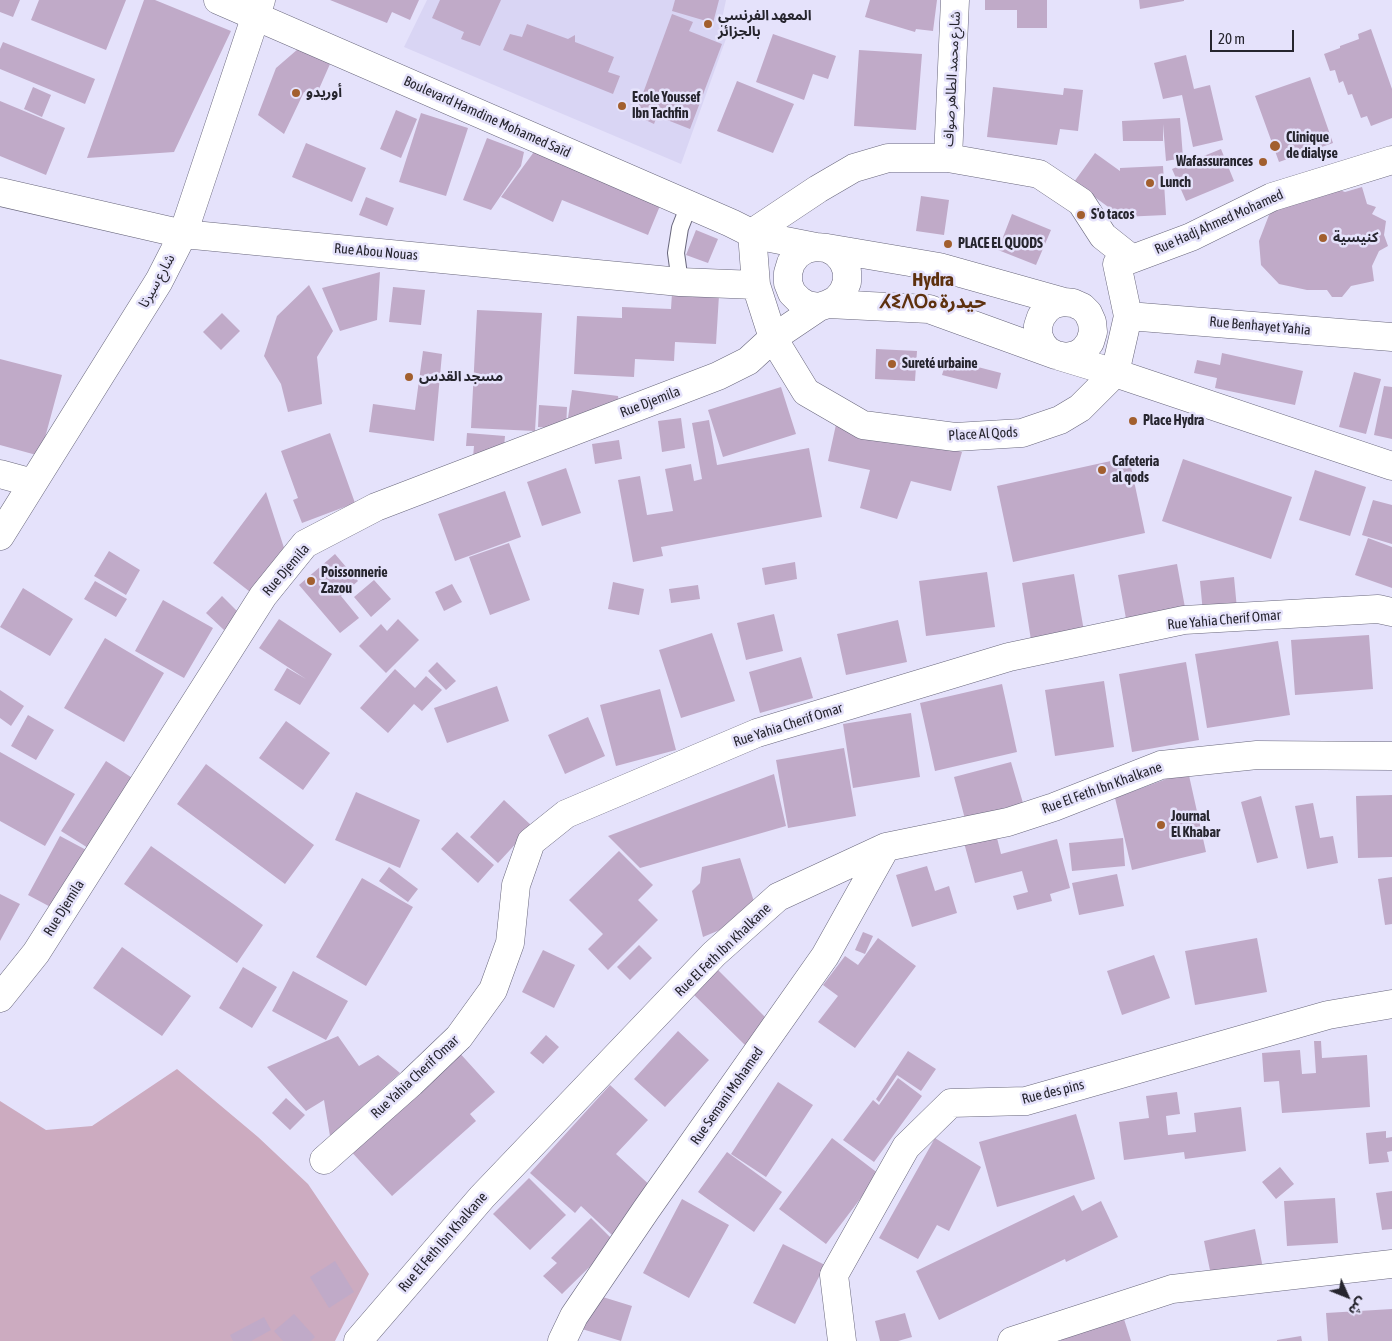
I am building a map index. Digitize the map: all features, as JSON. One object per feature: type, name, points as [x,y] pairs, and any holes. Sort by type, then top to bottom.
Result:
[{"type":"street","name":"Boulevard Hamdine Mohamed Saïd","points":[[218,0],[258,8],[754,234],[822,248],[939,267],[1064,302]]},
{"type":"street","name":"شارع محمد الطاهر صواف","points":[[948,158],[955,0]]},
{"type":"street","name":"شارع سيرتا","points":[[0,536],[159,281],[183,234],[258,8]]},
{"type":"street","points":[[1132,259],[1103,236],[1080,202],[1039,174],[948,158],[888,158],[854,168],[818,189],[754,234],[792,293],[807,305],[928,309],[1057,356],[1108,371],[1392,466]]},
{"type":"street","name":"Rue Hadj Ahmed Mohamed","points":[[1132,259],[1191,237],[1272,197],[1392,160]]},
{"type":"street","name":"Rue Abou Nouas","points":[[0,192],[183,234],[680,282],[756,286]]},
{"type":"street","name":"Place Al Qods","points":[[754,234],[756,286],[774,338],[806,392],[863,425],[955,437],[1022,432],[1060,420],[1080,408],[1108,371]]},
{"type":"street","points":[[792,293],[788,283],[788,273],[791,263],[797,254],[806,249],[822,248],[836,253],[843,261],[847,271],[847,282],[843,292],[836,300],[824,306]]},
{"type":"street","points":[[1108,371],[1128,316],[1117,264],[1132,259]]},
{"type":"street","points":[[1092,322],[1093,332],[1090,342],[1084,350],[1076,355],[1057,356],[1048,351],[1038,335],[1038,326],[1046,309],[1054,304],[1064,302],[1082,307],[1104,339],[1108,371]]},
{"type":"street","name":"Rue Djemila","points":[[0,998],[36,953],[263,596],[304,544],[376,507],[718,376],[748,360],[774,338],[824,306]]},
{"type":"street","name":"Rue Benhayet Yahia","points":[[1128,316],[1392,337]]},
{"type":"street","points":[[0,474],[33,483]]},
{"type":"street","name":"Rue Yahia Cherif Omar","points":[[324,1160],[411,1083],[459,1037],[493,990],[510,943],[516,885],[531,842],[566,814],[756,733],[1009,657],[1184,620],[1378,609],[1392,612]]},
{"type":"street","name":"Rue El Feth Ibn Khalkane","points":[[358,1341],[482,1197],[714,954],[778,897],[886,847],[1008,822],[1054,807],[1161,765],[1257,755],[1392,756]]},
{"type":"street","name":"Rue Semani Mohamed","points":[[562,1341],[574,1316],[646,1210],[825,956],[886,847]]},
{"type":"street","name":"Rue des pins","points":[[842,1341],[834,1275],[906,1147],[951,1103],[1026,1101],[1328,1015],[1392,1004]]},
{"type":"street","points":[[1012,1341],[1172,1289],[1392,1264]]},
{"type":"lane","points":[[680,282],[676,253],[680,228],[689,205]]},
{"type":"shaded area","name":"Ecole Youssef Ibn Tachfin","points":[[427,0],[726,0],[719,33],[727,36],[681,164],[404,47]]},
{"type":"shaded area","points":[[177,1069],[258,1137],[308,1184],[369,1274],[335,1341],[0,1341],[0,1101],[46,1130],[92,1126]]},
{"type":"building","points":[[0,0],[20,0],[13,17],[0,12]]},
{"type":"building","points":[[39,0],[126,0],[106,50],[31,20]]},
{"type":"building","points":[[144,0],[155,0],[231,31],[174,152],[87,158]]},
{"type":"building","points":[[330,0],[419,0],[410,20],[392,12],[387,23]]},
{"type":"building","points":[[440,0],[501,0],[480,46],[461,39],[464,32],[432,18]]},
{"type":"building","points":[[675,0],[719,0],[713,23],[672,11]]},
{"type":"building","points":[[870,0],[937,0],[933,31],[916,29],[915,32],[865,17]]},
{"type":"building","points":[[985,0],[1047,0],[1047,28],[1017,28],[1017,10],[985,10]]},
{"type":"building","points":[[1139,0],[1184,0],[1184,1],[1140,9]]},
{"type":"building","points":[[672,14],[693,22],[689,31],[722,44],[690,129],[657,116],[654,124],[635,115]]},
{"type":"building","points":[[527,24],[568,39],[575,35],[575,42],[614,57],[608,72],[620,76],[613,94],[503,50],[510,34],[522,37]]},
{"type":"building","points":[[1371,29],[1392,89],[1392,118],[1371,126],[1367,116],[1361,118],[1352,94],[1348,95],[1343,81],[1339,83],[1335,70],[1330,71],[1324,54],[1359,39],[1358,34]]},
{"type":"building","points":[[773,34],[836,56],[828,79],[813,74],[804,100],[756,82]]},
{"type":"building","points":[[3,42],[95,79],[85,104],[0,69],[0,49]]},
{"type":"building","points":[[298,49],[330,64],[315,98],[304,92],[284,134],[258,115],[276,68]]},
{"type":"building","points":[[859,50],[922,54],[916,130],[854,126]]},
{"type":"building","points":[[1186,55],[1194,89],[1210,85],[1223,140],[1193,147],[1182,95],[1163,99],[1154,63]]},
{"type":"building","points":[[1310,77],[1333,143],[1279,162],[1255,96]]},
{"type":"building","points":[[737,81],[794,104],[773,153],[717,131]]},
{"type":"building","points":[[33,87],[51,95],[42,117],[24,109]]},
{"type":"building","points":[[993,87],[1063,95],[1064,88],[1083,90],[1078,131],[1060,129],[1057,145],[987,137]]},
{"type":"building","points":[[0,101],[65,128],[46,175],[0,156]]},
{"type":"building","points":[[396,110],[417,119],[401,158],[380,149]]},
{"type":"building","points":[[421,113],[468,128],[446,196],[399,182]]},
{"type":"building","points":[[1180,118],[1183,158],[1166,161],[1163,124],[1163,141],[1123,141],[1122,121]]},
{"type":"building","points":[[487,138],[524,152],[521,166],[491,210],[463,200]]},
{"type":"building","points":[[306,143],[366,168],[352,202],[292,177]]},
{"type":"building","points":[[539,145],[664,196],[648,235],[562,200],[553,222],[501,197]]},
{"type":"building","points":[[1221,149],[1234,181],[1186,201],[1172,169]]},
{"type":"building","points":[[1095,153],[1120,171],[1120,168],[1163,166],[1166,215],[1122,217],[1074,182]]},
{"type":"building","name":"كنيسية","points":[[1323,184],[1345,192],[1362,187],[1367,204],[1376,207],[1372,214],[1386,221],[1384,235],[1388,246],[1379,251],[1372,266],[1374,281],[1351,286],[1342,297],[1332,297],[1327,290],[1307,290],[1279,284],[1261,265],[1259,241],[1269,215],[1288,199]]},
{"type":"building","points":[[921,196],[949,200],[944,235],[916,231]]},
{"type":"building","points":[[366,197],[394,208],[387,226],[359,215]]},
{"type":"building","points":[[1012,214],[1051,230],[1036,265],[998,250]]},
{"type":"building","points":[[696,230],[718,239],[708,263],[686,255]]},
{"type":"building","points":[[380,272],[377,320],[340,331],[322,288]]},
{"type":"building","points":[[309,285],[333,331],[317,357],[322,404],[288,412],[281,384],[264,356],[277,316]]},
{"type":"building","points":[[393,287],[425,290],[421,325],[389,322]]},
{"type":"building","points":[[672,293],[719,295],[716,344],[675,342],[674,361],[635,359],[634,377],[574,374],[577,316],[622,318],[622,307],[671,309]]},
{"type":"building","points":[[477,310],[542,313],[535,431],[471,428]]},
{"type":"building","points":[[222,313],[240,331],[221,350],[203,332]]},
{"type":"building","points":[[876,349],[917,351],[915,381],[875,379]]},
{"type":"building","points":[[423,351],[442,354],[434,441],[369,432],[373,404],[415,410]]},
{"type":"building","points":[[1222,353],[1303,371],[1295,405],[1215,388],[1217,378],[1194,373],[1197,360],[1220,365]]},
{"type":"building","points":[[0,359],[62,375],[40,456],[0,445]]},
{"type":"building","points":[[947,359],[1001,373],[997,389],[942,375]]},
{"type":"building","points":[[1354,372],[1381,379],[1366,434],[1339,427]]},
{"type":"building","points":[[1384,386],[1392,387],[1392,439],[1374,435]]},
{"type":"building","points":[[781,387],[796,434],[723,457],[708,410]]},
{"type":"building","points":[[572,390],[618,396],[619,403],[568,418]]},
{"type":"building","points":[[539,405],[567,407],[566,429],[538,427]]},
{"type":"building","points":[[681,418],[685,448],[662,452],[658,421]]},
{"type":"building","points":[[709,420],[717,465],[809,448],[822,517],[661,547],[663,556],[633,562],[618,480],[640,476],[647,515],[673,511],[665,469],[691,464],[694,481],[702,479],[692,423]]},
{"type":"building","points":[[837,420],[962,452],[951,491],[911,481],[897,519],[860,508],[870,470],[828,461]]},
{"type":"building","points":[[330,433],[355,503],[302,523],[293,500],[298,498],[281,451]]},
{"type":"building","points":[[467,433],[505,436],[503,458],[473,457],[474,446],[466,446]]},
{"type":"building","points":[[619,440],[622,459],[595,464],[592,444]]},
{"type":"building","points":[[1129,457],[1145,533],[1013,562],[997,486]]},
{"type":"building","points":[[1183,459],[1292,497],[1271,559],[1162,521]]},
{"type":"building","points":[[566,468],[581,513],[542,526],[527,482]]},
{"type":"building","points":[[1315,470],[1366,487],[1350,536],[1299,520]]},
{"type":"building","points":[[505,491],[521,537],[455,561],[438,514]]},
{"type":"building","points":[[266,492],[286,554],[254,595],[213,563]]},
{"type":"building","points":[[1373,500],[1392,505],[1392,544],[1362,535]]},
{"type":"building","points":[[1368,538],[1392,547],[1392,588],[1355,575]]},
{"type":"building","points":[[509,543],[530,600],[490,615],[469,557]]},
{"type":"building","points":[[109,551],[140,570],[126,595],[94,576]]},
{"type":"building","points":[[335,554],[358,581],[341,596],[359,618],[340,633],[299,585]]},
{"type":"building","points":[[795,562],[797,579],[765,585],[762,568]]},
{"type":"building","points":[[1177,564],[1186,613],[1127,624],[1118,575]]},
{"type":"building","points":[[987,572],[995,627],[926,636],[919,581]]},
{"type":"building","points":[[1074,574],[1084,631],[1031,640],[1022,583]]},
{"type":"building","points":[[1234,577],[1237,609],[1203,613],[1200,581]]},
{"type":"building","points":[[374,580],[391,599],[371,617],[354,597]]},
{"type":"building","points":[[95,581],[127,599],[116,617],[84,599]]},
{"type":"building","points":[[613,582],[644,589],[639,615],[608,609]]},
{"type":"building","points":[[452,584],[462,602],[444,611],[435,592]]},
{"type":"building","points":[[698,585],[700,599],[671,603],[669,589]]},
{"type":"building","points":[[23,588],[73,619],[50,656],[0,627]]},
{"type":"building","points":[[222,596],[239,613],[224,630],[206,613]]},
{"type":"building","points":[[163,600],[213,628],[184,678],[135,651]]},
{"type":"building","points":[[774,614],[783,651],[746,660],[737,623]]},
{"type":"building","points":[[279,619],[332,654],[300,705],[274,690],[287,668],[306,679],[259,648]]},
{"type":"building","points":[[398,619],[419,640],[386,673],[359,646],[381,624],[387,631]]},
{"type":"building","points":[[898,620],[907,662],[846,675],[837,634]]},
{"type":"building","points":[[712,633],[735,701],[681,718],[659,650]]},
{"type":"building","points":[[1369,635],[1373,689],[1295,695],[1291,640]]},
{"type":"building","points":[[105,638],[164,673],[124,742],[64,708]]},
{"type":"building","points":[[1278,641],[1290,715],[1207,728],[1195,654]]},
{"type":"building","points":[[801,657],[813,698],[760,713],[749,672]]},
{"type":"building","points":[[437,662],[456,681],[446,690],[428,671]]},
{"type":"building","points":[[1186,662],[1199,740],[1132,752],[1119,674]]},
{"type":"building","points":[[395,669],[415,688],[426,676],[442,690],[422,711],[414,704],[388,733],[360,708]]},
{"type":"building","points":[[1104,681],[1114,747],[1055,756],[1045,690]]},
{"type":"building","points":[[1002,684],[1017,752],[935,771],[920,703]]},
{"type":"building","points":[[497,686],[509,721],[447,743],[434,708]]},
{"type":"building","points":[[660,689],[676,750],[616,766],[600,705]]},
{"type":"building","points":[[0,690],[24,706],[11,726],[0,718]]},
{"type":"building","points":[[911,713],[920,777],[853,788],[843,724]]},
{"type":"building","points":[[28,715],[54,730],[36,760],[11,746]]},
{"type":"building","points":[[588,717],[605,756],[565,774],[548,735]]},
{"type":"building","points":[[286,721],[330,753],[303,790],[259,758]]},
{"type":"building","points":[[844,748],[856,816],[788,828],[776,760]]},
{"type":"building","points":[[0,752],[75,794],[45,846],[0,821]]},
{"type":"building","points":[[106,761],[137,781],[93,851],[61,831]]},
{"type":"building","points":[[1011,762],[1023,803],[965,819],[954,777]]},
{"type":"building","points":[[206,764],[314,845],[285,884],[177,804]]},
{"type":"building","name":"Journal El Khabar","points":[[1188,771],[1206,852],[1132,870],[1115,798]]},
{"type":"building","points":[[774,774],[786,826],[640,868],[608,836]]},
{"type":"building","points":[[356,792],[420,820],[400,868],[335,840]]},
{"type":"building","points":[[1392,795],[1392,857],[1358,858],[1356,796]]},
{"type":"building","points":[[1261,796],[1278,858],[1257,863],[1241,802]]},
{"type":"building","points":[[504,800],[532,826],[498,863],[470,837]]},
{"type":"building","points":[[1313,803],[1320,838],[1333,836],[1338,863],[1307,869],[1295,806]]},
{"type":"building","points":[[995,830],[1001,854],[1057,839],[1070,888],[1050,894],[1052,901],[1017,910],[1013,896],[1028,892],[1022,871],[975,883],[963,839]]},
{"type":"building","points":[[457,832],[494,865],[478,883],[441,849]]},
{"type":"building","points":[[60,836],[90,852],[58,911],[28,895]]},
{"type":"building","points":[[1123,838],[1125,866],[1072,871],[1069,843]]},
{"type":"building","points":[[151,846],[263,925],[237,963],[124,884]]},
{"type":"building","points":[[619,851],[653,885],[638,900],[658,920],[608,970],[588,949],[603,934],[569,900]]},
{"type":"building","points":[[740,858],[758,914],[703,937],[692,891],[700,883],[702,867]]},
{"type":"building","points":[[927,866],[935,891],[949,886],[957,913],[912,927],[896,875]]},
{"type":"building","points":[[389,867],[418,889],[408,902],[379,881]]},
{"type":"building","points":[[1117,874],[1124,906],[1079,915],[1072,883]]},
{"type":"building","points":[[1392,877],[1392,924],[1385,925],[1378,879]]},
{"type":"building","points":[[362,878],[413,907],[366,986],[316,957]]},
{"type":"building","points":[[0,894],[20,904],[0,941]]},
{"type":"building","points":[[863,932],[873,936],[865,954],[855,950]]},
{"type":"building","points":[[878,938],[916,966],[855,1048],[818,1022],[838,996],[823,985],[845,956],[858,965]]},
{"type":"building","points":[[1257,938],[1267,992],[1195,1005],[1185,951]]},
{"type":"building","points":[[639,945],[652,958],[630,980],[617,967]]},
{"type":"building","points":[[122,947],[191,996],[162,1036],[93,988]]},
{"type":"building","points":[[543,950],[575,965],[554,1008],[522,992]]},
{"type":"building","points":[[1154,955],[1170,998],[1122,1015],[1107,971]]},
{"type":"building","points":[[714,966],[770,1022],[746,1046],[690,991]]},
{"type":"building","points":[[243,967],[277,987],[252,1028],[219,1008]]},
{"type":"building","points":[[293,971],[348,1001],[326,1040],[272,1011]]},
{"type":"building","points":[[678,1031],[709,1060],[665,1107],[634,1079]]},
{"type":"building","points":[[546,1035],[559,1047],[543,1064],[530,1053]]},
{"type":"building","points":[[338,1036],[359,1066],[378,1055],[400,1073],[330,1136],[324,1100],[306,1111],[267,1067]]},
{"type":"building","points":[[1314,1041],[1321,1041],[1322,1058],[1367,1055],[1370,1107],[1282,1113],[1279,1081],[1264,1082],[1262,1053],[1300,1050],[1302,1074],[1316,1073]]},
{"type":"building","points":[[457,1050],[495,1092],[470,1114],[476,1121],[392,1196],[348,1148]]},
{"type":"building","points":[[908,1051],[936,1069],[921,1091],[897,1075],[879,1102],[876,1099]]},
{"type":"building","points":[[898,1078],[922,1096],[874,1162],[843,1140],[873,1100],[879,1105]]},
{"type":"building","points":[[778,1082],[813,1105],[766,1177],[731,1154]]},
{"type":"building","points":[[610,1085],[648,1120],[616,1154],[654,1189],[612,1235],[581,1206],[575,1213],[530,1173]]},
{"type":"building","points":[[1177,1092],[1180,1114],[1166,1116],[1168,1135],[1196,1132],[1194,1113],[1241,1107],[1246,1151],[1185,1159],[1184,1152],[1124,1160],[1119,1122],[1149,1118],[1146,1096]]},
{"type":"building","points":[[286,1098],[305,1115],[290,1130],[272,1113]]},
{"type":"building","points":[[1076,1114],[1095,1179],[997,1207],[979,1142]]},
{"type":"building","points":[[1386,1131],[1386,1138],[1392,1137],[1392,1151],[1387,1152],[1389,1162],[1369,1164],[1366,1133]]},
{"type":"building","points":[[832,1138],[879,1174],[826,1244],[779,1209]]},
{"type":"building","points":[[935,1138],[981,1167],[949,1231],[937,1225],[918,1259],[879,1238]]},
{"type":"building","points":[[727,1152],[782,1192],[754,1232],[698,1192]]},
{"type":"building","points":[[1280,1167],[1294,1184],[1276,1199],[1262,1182]]},
{"type":"building","points":[[529,1178],[566,1215],[530,1250],[493,1214]]},
{"type":"building","points":[[1392,1191],[1392,1229],[1382,1230],[1376,1193]]},
{"type":"building","points":[[1074,1195],[1082,1211],[1101,1201],[1118,1237],[1066,1262],[1065,1259],[939,1320],[916,1271]]},
{"type":"building","points":[[1335,1198],[1338,1243],[1287,1246],[1284,1201]]},
{"type":"building","points":[[682,1199],[729,1225],[689,1298],[643,1273]]},
{"type":"building","points":[[591,1218],[615,1242],[562,1294],[543,1276],[557,1263],[551,1258]]},
{"type":"building","points":[[1255,1229],[1264,1273],[1213,1285],[1204,1241]]},
{"type":"building","points":[[783,1244],[825,1265],[795,1324],[753,1303]]},
{"type":"building","points":[[335,1261],[354,1292],[329,1308],[310,1277]]},
{"type":"building","points":[[593,1294],[632,1306],[621,1341],[582,1329]]},
{"type":"building","points":[[1392,1309],[1392,1341],[1328,1341],[1326,1313]]},
{"type":"building","points":[[905,1313],[912,1337],[898,1341],[880,1341],[875,1321]]},
{"type":"building","points":[[294,1314],[315,1337],[311,1341],[283,1341],[274,1331]]},
{"type":"building","points":[[1123,1316],[1131,1341],[1061,1341],[1060,1337]]},
{"type":"building","points":[[264,1317],[271,1330],[251,1341],[233,1341],[230,1335]]},
{"type":"building","points":[[1301,1336],[1302,1341],[1277,1341],[1277,1340]]},
{"type":"place","name":"المعهد الفرنسي بالجزائر","points":[[708,24]]},
{"type":"place","name":"أوريدو","points":[[296,93]]},
{"type":"place","name":"Ecole Youssef Ibn Tachfin","points":[[622,106]]},
{"type":"place","name":"Clinique de dialyse","points":[[1275,146]]},
{"type":"place","name":"Wafassurances","points":[[1263,162]]},
{"type":"place","name":"Lunch","points":[[1150,183]]},
{"type":"place","name":"S'o tacos","points":[[1081,215]]},
{"type":"place","name":"كنيسية","points":[[1323,238]]},
{"type":"place","name":"PLACE EL QUODS","points":[[948,244]]},
{"type":"place","name":"Sureté urbaine","points":[[892,364]]},
{"type":"place","name":"مسجد القدس","points":[[409,377]]},
{"type":"place","name":"Place Hydra","points":[[1133,421]]},
{"type":"place","name":"Cafeteria al qods","points":[[1102,470]]},
{"type":"place","name":"Poissonnerie Zazou","points":[[311,581]]},
{"type":"place","name":"Journal El Khabar","points":[[1161,825]]},
{"type":"district","name":"Hydra ⵃⵉⴷⵔⴰ حيدرة","points":[[933,291]]}]
